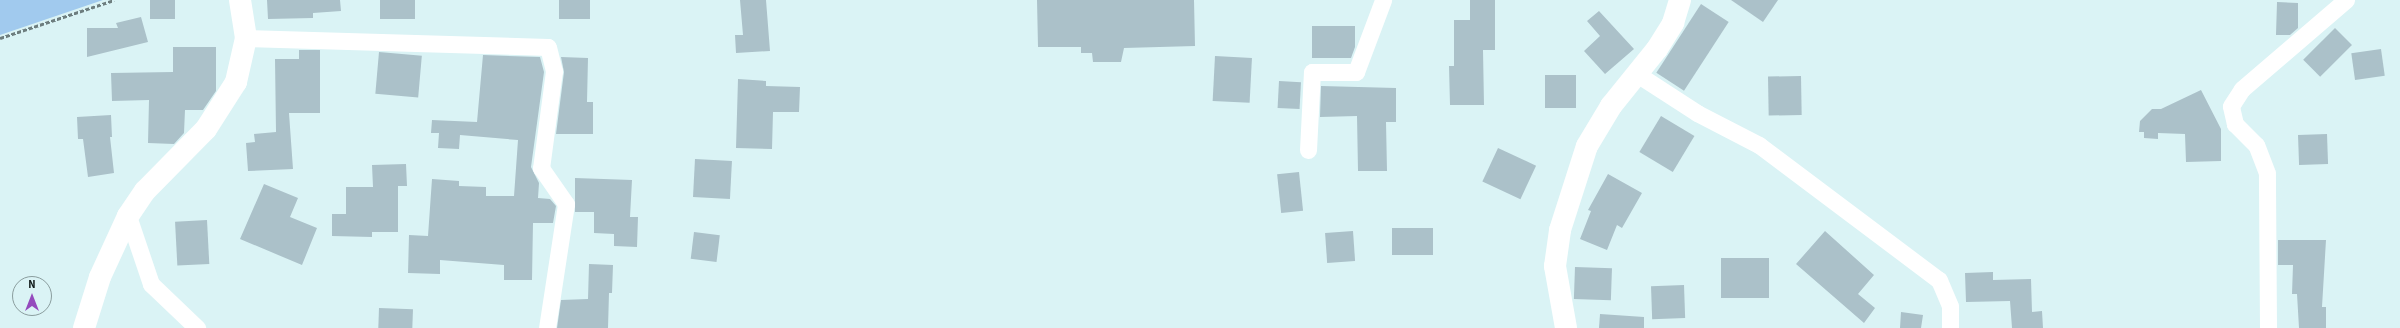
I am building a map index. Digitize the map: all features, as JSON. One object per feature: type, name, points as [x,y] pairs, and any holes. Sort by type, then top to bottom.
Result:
[{"type":"street","points":[[84,328],[100,277],[128,216],[145,191],[206,129],[236,82],[246,38],[240,0]]},
{"type":"street","points":[[1308,150],[1312,72],[1356,72],[1383,0]]},
{"type":"street","points":[[1566,328],[1555,266],[1564,215],[1587,146],[1611,106],[1637,74],[1673,23],[1680,0]]},
{"type":"street","points":[[2268,328],[2267,173],[2256,145],[2235,124],[2231,106],[2242,89],[2346,0]]},
{"type":"street","points":[[246,38],[548,47],[554,71],[541,168],[566,204],[547,328]]},
{"type":"street","points":[[1637,74],[1697,113],[1760,145],[1940,280],[1950,306],[1950,328]]},
{"type":"street","points":[[128,216],[151,284],[197,328]]},
{"type":"path","points":[[0,38],[114,0]]},
{"type":"water","points":[[0,0],[103,0],[0,35]]},
{"type":"building","points":[[150,0],[175,0],[175,19],[150,19]]},
{"type":"building","points":[[267,0],[340,0],[341,11],[313,13],[313,18],[268,19]]},
{"type":"building","points":[[380,0],[415,0],[415,19],[380,19]]},
{"type":"building","points":[[559,0],[590,0],[590,19],[559,19]]},
{"type":"building","points":[[740,0],[766,0],[770,51],[736,53],[735,35],[743,35]]},
{"type":"building","points":[[1037,0],[1194,0],[1195,46],[1124,48],[1121,62],[1093,62],[1092,53],[1081,53],[1081,47],[1038,47]]},
{"type":"building","points":[[1470,0],[1495,0],[1495,50],[1483,50],[1484,105],[1450,105],[1449,66],[1454,66],[1454,20],[1470,20]]},
{"type":"building","points":[[1731,0],[1778,0],[1763,22]]},
{"type":"building","points":[[2277,2],[2298,3],[2298,28],[2290,35],[2276,35]]},
{"type":"building","points":[[1701,4],[1729,22],[1684,91],[1656,73]]},
{"type":"building","points":[[1599,11],[1634,49],[1605,74],[1584,51],[1600,36],[1587,21]]},
{"type":"building","points":[[141,17],[148,42],[87,57],[87,28],[118,28],[116,23]]},
{"type":"building","points":[[1312,26],[1355,26],[1355,47],[1351,58],[1312,58]]},
{"type":"building","points":[[2335,28],[2352,45],[2320,77],[2303,60]]},
{"type":"building","points":[[173,47],[216,47],[216,91],[203,110],[185,110],[184,133],[174,144],[148,143],[149,100],[112,101],[111,73],[173,72]]},
{"type":"building","points":[[2381,49],[2385,76],[2355,80],[2351,53]]},
{"type":"building","points":[[299,50],[320,50],[320,113],[289,113],[293,169],[248,171],[246,143],[255,142],[254,134],[276,132],[275,59],[299,59]]},
{"type":"building","points":[[379,52],[422,56],[418,98],[375,94]]},
{"type":"building","points":[[483,55],[540,57],[544,72],[531,167],[539,183],[538,198],[550,199],[556,206],[553,223],[533,223],[532,280],[504,280],[504,265],[440,260],[440,274],[408,273],[409,235],[428,236],[432,179],[459,181],[459,186],[486,187],[486,196],[514,196],[518,140],[460,135],[459,149],[438,148],[439,133],[431,133],[432,120],[477,122]]},
{"type":"building","points":[[1215,56],[1252,58],[1250,103],[1213,101]]},
{"type":"building","points":[[561,57],[588,58],[587,102],[593,102],[593,134],[556,134],[564,72]]},
{"type":"building","points":[[1545,75],[1576,75],[1576,108],[1545,108]]},
{"type":"building","points":[[1801,76],[1802,115],[1769,116],[1768,77]]},
{"type":"building","points":[[738,79],[766,81],[766,86],[800,87],[799,112],[773,112],[772,149],[736,148]]},
{"type":"building","points":[[1279,81],[1301,82],[1300,109],[1278,108]]},
{"type":"building","points":[[1321,86],[1396,88],[1396,122],[1386,122],[1387,171],[1358,171],[1357,116],[1320,117]]},
{"type":"building","points":[[2201,90],[2221,129],[2221,161],[2186,162],[2185,134],[2158,133],[2158,139],[2144,138],[2144,132],[2139,132],[2140,121],[2152,109],[2161,109]]},
{"type":"building","points":[[111,115],[112,137],[110,137],[114,173],[88,177],[83,139],[78,139],[77,117]]},
{"type":"building","points":[[1661,116],[1694,136],[1673,172],[1639,152]]},
{"type":"building","points":[[2327,134],[2328,164],[2299,165],[2298,135]]},
{"type":"building","points":[[1498,148],[1536,166],[1520,199],[1482,182]]},
{"type":"building","points":[[695,159],[732,161],[730,199],[693,197]]},
{"type":"building","points":[[406,164],[407,186],[398,186],[398,232],[372,232],[372,237],[332,236],[332,214],[346,214],[346,187],[373,187],[372,165]]},
{"type":"building","points":[[1299,172],[1303,211],[1281,213],[1277,174]]},
{"type":"building","points":[[1608,174],[1642,193],[1622,228],[1617,225],[1607,250],[1580,239],[1591,211],[1588,210]]},
{"type":"building","points":[[575,178],[632,180],[630,217],[638,217],[637,247],[614,246],[614,234],[594,233],[594,212],[575,212]]},
{"type":"building","points":[[264,184],[298,198],[290,217],[317,228],[302,265],[240,239]]},
{"type":"building","points":[[207,220],[209,264],[177,266],[175,222]]},
{"type":"building","points":[[1392,228],[1433,228],[1433,255],[1392,255]]},
{"type":"building","points":[[1353,231],[1355,261],[1327,263],[1325,233]]},
{"type":"building","points":[[1825,231],[1874,275],[1858,294],[1875,308],[1864,323],[1796,264]]},
{"type":"building","points":[[694,232],[720,235],[717,262],[691,259]]},
{"type":"building","points":[[2278,240],[2326,240],[2322,307],[2326,307],[2326,328],[2299,328],[2297,294],[2292,294],[2293,265],[2278,265]]},
{"type":"building","points":[[1721,258],[1769,258],[1769,298],[1721,298]]},
{"type":"building","points":[[589,264],[613,265],[612,293],[609,293],[608,328],[557,328],[561,300],[588,299]]},
{"type":"building","points":[[1575,267],[1612,268],[1611,300],[1574,299]]},
{"type":"building","points":[[1993,272],[1993,280],[2031,279],[2032,312],[2042,311],[2043,328],[2012,328],[2010,301],[1966,302],[1965,273]]},
{"type":"building","points":[[1684,285],[1685,318],[1652,319],[1651,286]]},
{"type":"building","points":[[379,308],[413,309],[412,328],[378,328]]},
{"type":"building","points":[[1901,312],[1923,315],[1921,328],[1900,328]]},
{"type":"building","points":[[1600,314],[1644,317],[1644,328],[1599,328]]}]
